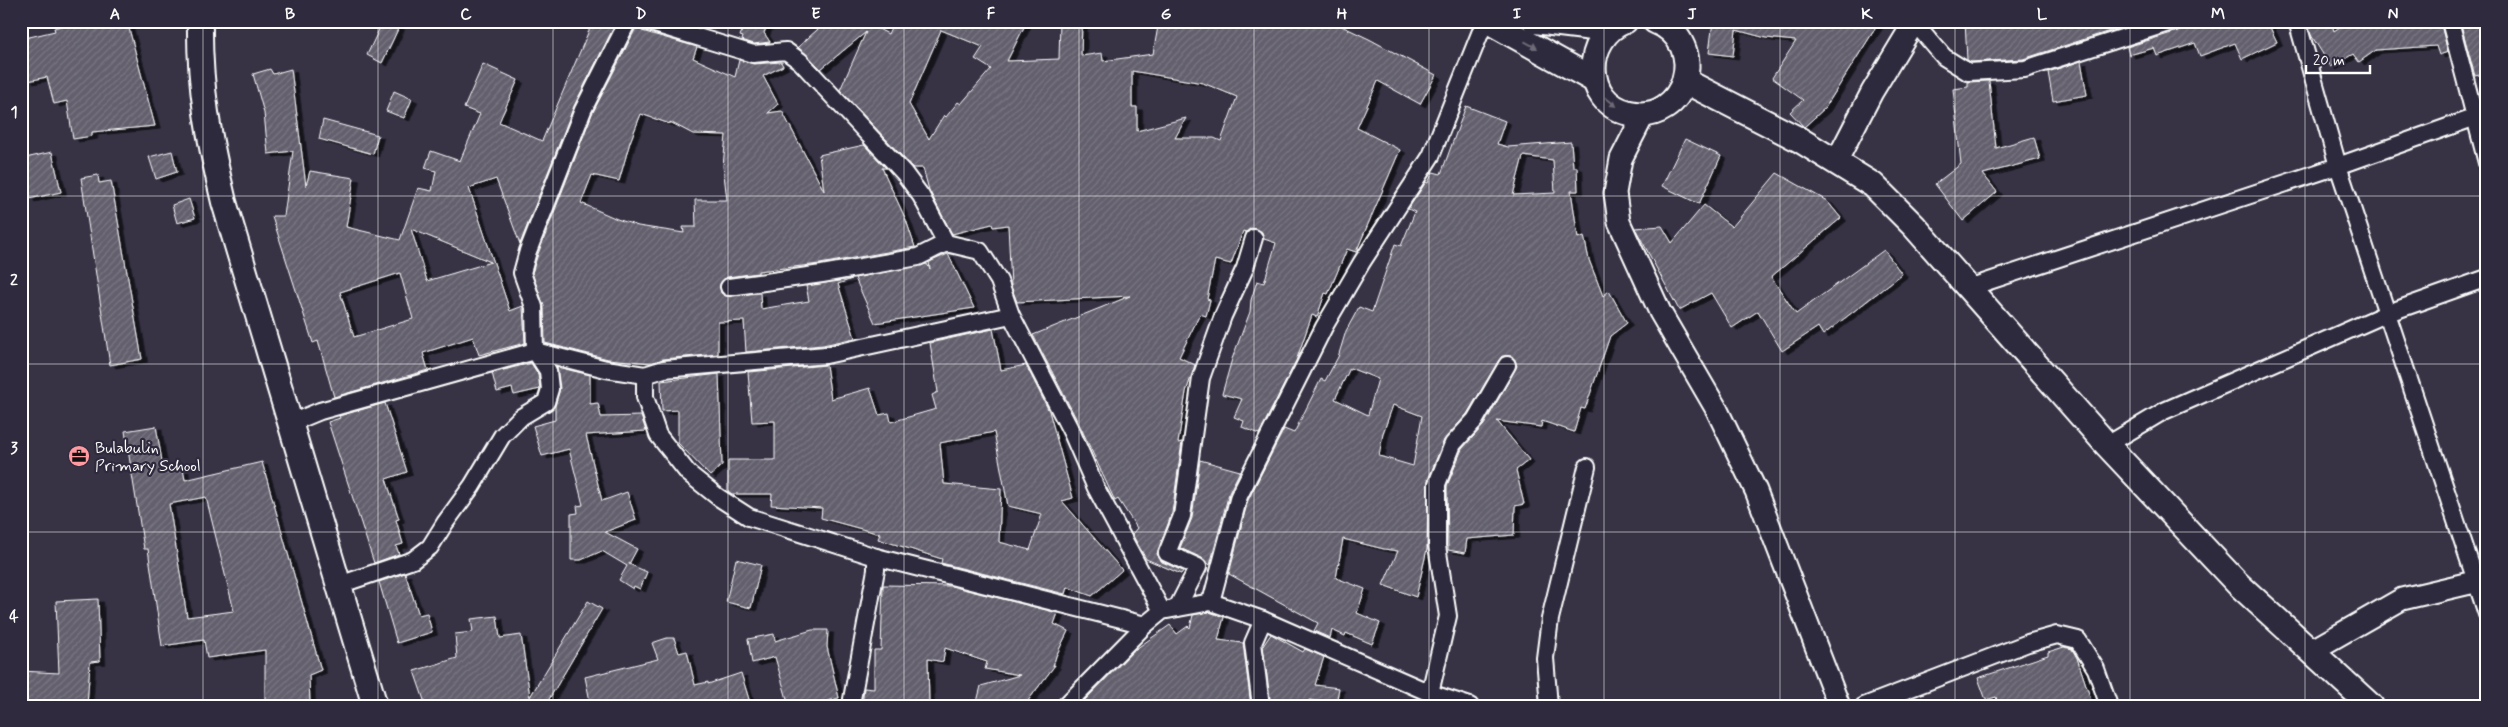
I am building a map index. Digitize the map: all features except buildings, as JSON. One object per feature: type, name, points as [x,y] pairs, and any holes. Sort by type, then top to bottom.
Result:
[{"type":"main road","points":[[200,21],[199,59],[207,129],[224,202],[375,706]]},
{"type":"main road","points":[[1487,21],[1594,80]]},
{"type":"main road","points":[[1535,21],[1617,26]]},
{"type":"main road","points":[[1617,26],[1601,38],[1593,58],[1594,80],[1602,94],[1613,106],[1628,113],[1644,114],[1670,104],[1685,81],[1687,62],[1682,44],[1671,30],[1655,21]]},
{"type":"main road","points":[[1682,44],[1689,21]]},
{"type":"main road","points":[[1685,81],[1800,140],[1873,186],[1914,226],[2107,445],[2238,584],[2371,706]]},
{"type":"street","points":[[339,585],[413,560],[430,547],[444,523],[472,486],[502,436],[521,417],[546,402],[550,389],[548,371],[535,351],[534,307],[522,273],[528,251],[583,110],[628,21]]},
{"type":"street","points":[[645,21],[753,54],[786,51],[793,56],[904,173],[921,196],[946,243]]},
{"type":"street","points":[[1211,602],[1239,496],[1324,327],[1362,262],[1431,156],[1487,21]]},
{"type":"street","points":[[1836,162],[1872,92],[1914,22],[1944,57],[1968,72],[2024,69],[2175,21]]},
{"type":"street","points":[[2297,21],[2338,166],[2482,579],[2487,614]]},
{"type":"street","points":[[2450,21],[2481,115],[2487,163]]},
{"type":"street","points":[[1644,114],[1621,159],[1615,194],[1619,222],[1660,312],[1717,410],[1756,491],[1839,706]]},
{"type":"street","points":[[1968,288],[2338,166],[2481,115]]},
{"type":"street","points":[[1169,610],[1198,566],[1167,553],[1182,516],[1201,378],[1223,316],[1246,268],[1254,238]]},
{"type":"street","points":[[730,287],[822,274],[918,257],[946,243],[980,251],[999,281],[1011,315],[1072,433],[1096,488],[1169,610]]},
{"type":"street","points":[[2107,445],[2164,411],[2388,313],[2487,278]]},
{"type":"street","points":[[290,423],[320,411],[535,351],[606,369],[645,376],[664,369],[826,355],[1011,315]]},
{"type":"street","points":[[1430,693],[1448,616],[1437,546],[1437,484],[1452,444],[1475,420],[1507,365]]},
{"type":"street","points":[[645,376],[645,397],[658,436],[688,473],[718,497],[749,517],[876,557],[1145,625]]},
{"type":"street","points":[[1549,706],[1545,658],[1550,619],[1587,467]]},
{"type":"street","points":[[852,706],[876,570],[876,557]]},
{"type":"street","points":[[2310,651],[2402,599],[2482,579]]},
{"type":"street","points":[[1065,706],[1145,625],[1169,610],[1211,602],[1263,620],[1430,693],[1470,706]]},
{"type":"street","points":[[1261,706],[1253,643],[1263,620]]},
{"type":"street","points":[[1864,706],[2028,643],[2057,635],[2078,640],[2096,669],[2109,706]]},
{"type":"place","name":"Bulabulin Primary School","points":[[79,456]]}]
